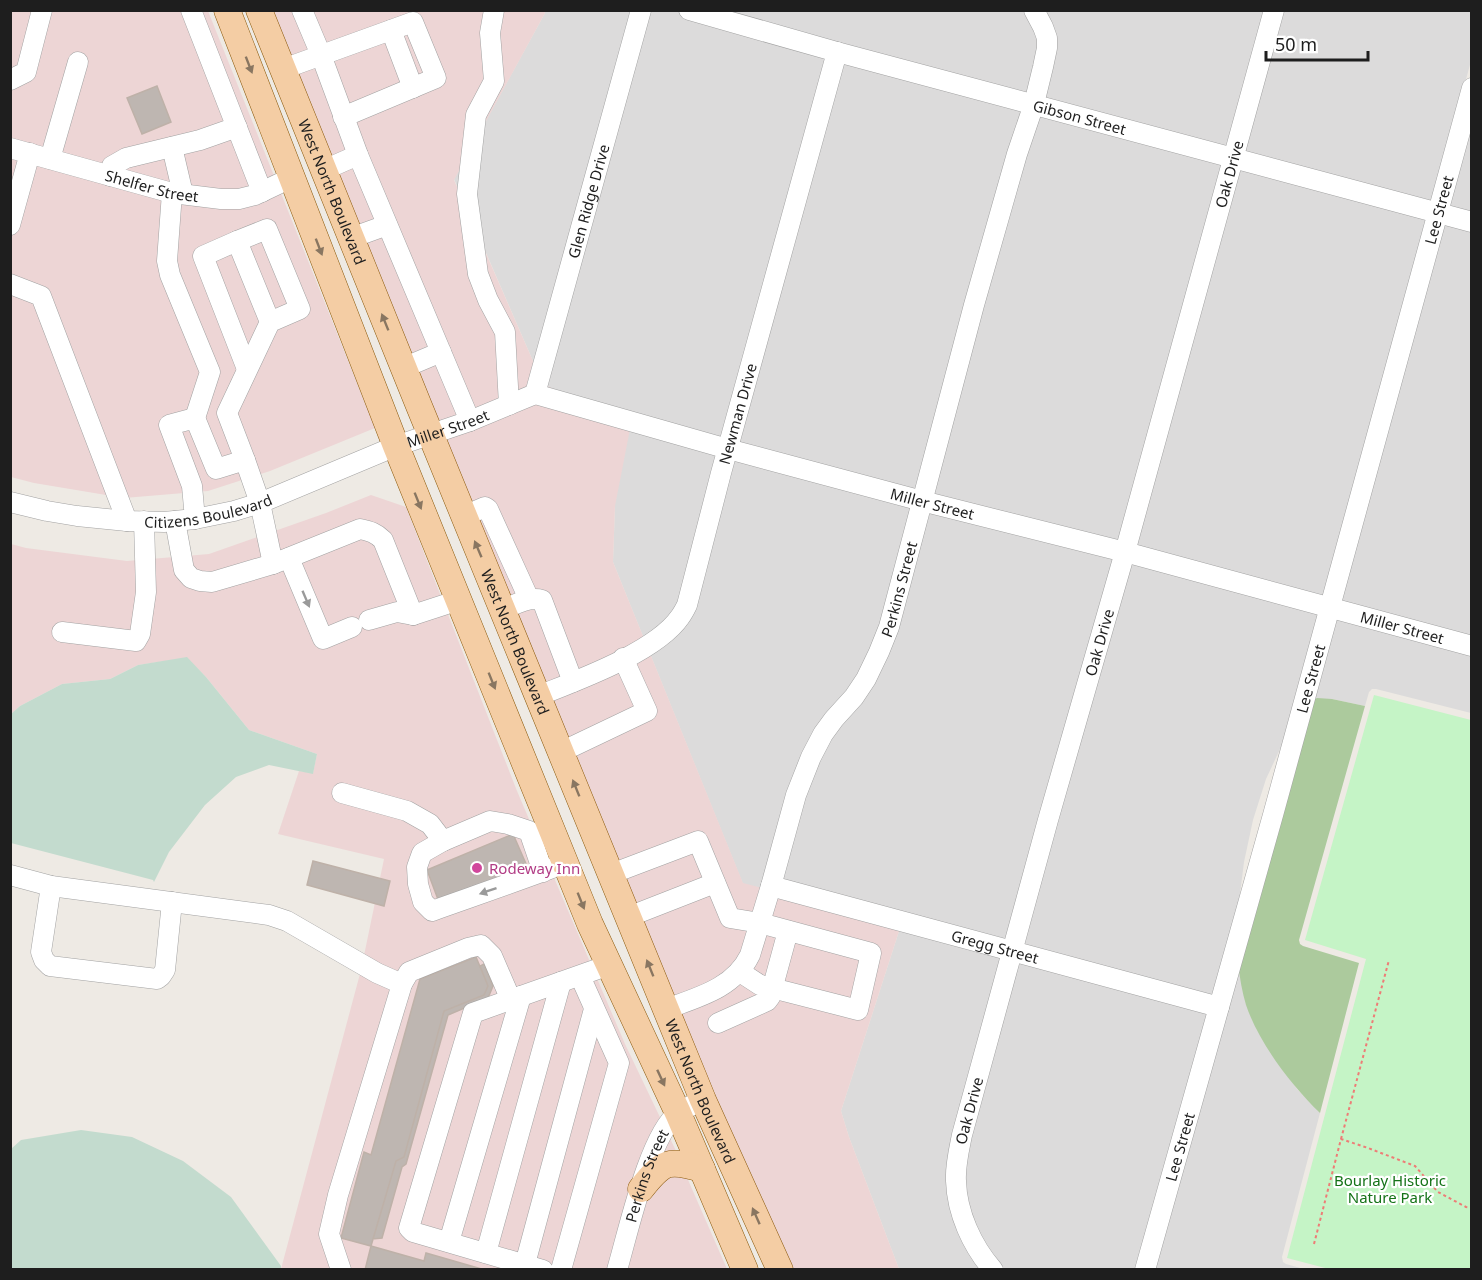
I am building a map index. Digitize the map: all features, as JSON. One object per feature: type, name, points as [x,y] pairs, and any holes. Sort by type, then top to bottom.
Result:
[{"type":"main road","name":"West North Boulevard","points":[[227,10],[396,446],[459,600],[554,867],[590,924],[678,1113],[745,1269]]},
{"type":"main road","points":[[247,10],[275,84],[286,106],[303,119]]},
{"type":"main road","name":"West North Boulevard","points":[[259,10],[430,435],[703,1100],[780,1269]]},
{"type":"main road","points":[[641,1189],[659,1168],[672,1163],[702,1169]]},
{"type":"street","points":[[10,80],[26,72],[42,10]]},
{"type":"street","points":[[191,10],[262,192]]},
{"type":"street","points":[[302,10],[358,155],[470,421]]},
{"type":"street","points":[[494,10],[490,33],[494,81],[476,115],[467,194],[478,274],[488,300],[505,332],[509,405]]},
{"type":"street","name":"Glen Ridge Drive","points":[[536,394],[640,10]]},
{"type":"street","name":"Gibson Street","points":[[689,10],[837,52],[1472,222]]},
{"type":"street","name":"Perkins Street","points":[[666,1009],[708,994],[726,984],[745,966],[771,886],[795,795],[823,734],[855,697],[866,679],[889,627],[977,294],[1017,154],[1034,104],[1047,48],[1047,38],[1034,10]]},
{"type":"street","name":"Oak Drive","points":[[993,1269],[974,1242],[964,1220],[958,1198],[957,1159],[962,1135],[1274,10]]},
{"type":"street","points":[[283,69],[413,22],[436,78],[344,117]]},
{"type":"street","name":"Newman Drive","points":[[538,696],[650,644],[681,617],[687,605],[837,52]]},
{"type":"street","points":[[50,159],[78,63]]},
{"type":"street","name":"Lee Street","points":[[1145,1269],[1472,88]]},
{"type":"street","points":[[110,176],[112,166],[126,158],[200,140],[237,127]]},
{"type":"street","points":[[172,147],[178,194],[167,261],[170,275],[210,372],[195,418],[216,469],[245,460]]},
{"type":"street","name":"Shelfer Street","points":[[10,148],[178,194],[221,199],[239,199],[255,195],[293,177]]},
{"type":"street","points":[[10,225],[30,153]]},
{"type":"street","points":[[324,170],[358,155]]},
{"type":"street","points":[[351,238],[387,225]]},
{"type":"street","points":[[248,369],[203,255],[267,229],[300,309],[270,322],[248,369],[227,413],[281,561],[322,639],[361,623],[397,612],[413,615],[459,600]]},
{"type":"street","points":[[237,241],[270,322]]},
{"type":"street","points":[[10,284],[41,296],[136,521],[146,592],[140,634],[136,641],[62,632]]},
{"type":"street","points":[[403,368],[441,352]]},
{"type":"street","name":"Miller Street","points":[[396,446],[470,421],[536,394],[922,501],[1125,552],[1472,646]]},
{"type":"street","points":[[195,418],[169,425],[192,486],[195,519]]},
{"type":"street","name":"Citizens Boulevard","points":[[10,502],[67,514],[136,521],[195,519],[260,503],[396,446]]},
{"type":"street","points":[[464,516],[485,507],[488,509],[529,599]]},
{"type":"street","points":[[175,521],[184,570],[191,578],[212,582],[281,561],[360,529],[370,531],[383,540],[413,615]]},
{"type":"street","points":[[488,575],[513,565]]},
{"type":"street","points":[[503,610],[529,599],[542,600],[573,681]]},
{"type":"street","points":[[561,752],[647,711],[623,658]]},
{"type":"street","points":[[342,793],[407,811],[430,824],[443,841]]},
{"type":"street","points":[[540,829],[490,821],[443,841],[422,853],[417,867],[418,884],[423,902],[432,911],[554,867]]},
{"type":"street","points":[[611,874],[698,841],[730,918],[760,923],[871,953],[858,1010],[760,985],[740,972]]},
{"type":"street","points":[[10,875],[51,886],[269,915],[287,921],[377,973],[402,984]]},
{"type":"street","points":[[628,917],[715,883]]},
{"type":"street","points":[[51,886],[41,952],[44,960],[50,966],[157,979],[165,970],[172,902]]},
{"type":"street","name":"Gregg Street","points":[[771,886],[1219,1007]]},
{"type":"street","points":[[718,1023],[770,998],[788,931]]},
{"type":"street","points":[[341,1269],[329,1234],[338,1195],[402,984],[410,972],[468,948],[481,945],[492,956],[516,998],[449,1242]]},
{"type":"street","points":[[594,1009],[534,1267],[413,1232],[409,1228],[473,1013],[609,965]]},
{"type":"street","points":[[561,1269],[619,1063],[580,976]]},
{"type":"street","points":[[486,1253],[561,982]]},
{"type":"street","name":"Perkins Street","points":[[617,1269],[652,1155],[662,1132],[678,1113],[703,1100]]},
{"type":"path","points":[[1314,1244],[1389,960]]},
{"type":"path","points":[[1341,1139],[1415,1166],[1438,1192],[1472,1208]]},
{"type":"shaded area","points":[[10,11],[208,11],[375,428],[270,471],[208,491],[124,498],[11,477]]},
{"type":"shaded area","points":[[268,11],[544,11],[545,13],[454,180],[543,384],[631,424],[615,506],[613,562],[743,883],[901,925],[841,1111],[899,1269],[788,1269],[710,1096]]},
{"type":"shaded area","points":[[544,11],[1471,11],[1471,61],[1288,732],[1266,779],[1253,820],[1244,862],[1238,910],[1137,1269],[899,1269],[841,1111],[901,925],[743,884],[613,562],[615,506],[543,384],[454,179],[545,13]]},
{"type":"shaded area","points":[[1471,114],[1471,713],[1376,689],[1369,692],[1365,706],[1332,699],[1311,701]]},
{"type":"shaded area","points":[[371,495],[406,507],[517,791],[625,1044],[678,1155],[657,1180],[685,1173],[727,1269],[281,1269],[361,970],[384,859],[278,834],[299,771],[313,773],[317,754],[249,730],[206,677],[187,658],[138,665],[110,679],[62,684],[20,706],[11,714],[11,544],[127,561],[209,554]]},
{"type":"shaded area","points":[[1238,964],[1246,1004],[1257,1030],[1297,1089],[1320,1113],[1282,1257],[1286,1264],[1304,1269],[1152,1270]]},
{"type":"green space","points":[[187,657],[249,730],[317,754],[313,774],[269,765],[236,777],[205,805],[169,852],[154,882],[11,843],[11,714],[20,706],[62,684],[110,679],[138,665]]},
{"type":"green space","name":"Bourlay Historic Nature Park","points":[[1374,695],[1471,720],[1471,1269],[1329,1269],[1287,1258],[1366,959],[1305,940]]},
{"type":"green space","points":[[1317,698],[1365,706],[1299,940],[1303,946],[1359,963],[1320,1113],[1287,1077],[1259,1034],[1246,1005],[1238,964],[1311,701]]},
{"type":"green space","points":[[81,1130],[132,1137],[183,1161],[231,1197],[281,1269],[11,1269],[11,1149],[21,1140]]},
{"type":"building","points":[[157,86],[171,122],[142,134],[127,98]]},
{"type":"building","name":"Rodeway Inn","points":[[513,834],[527,866],[439,902],[427,870]]},
{"type":"building","points":[[313,861],[390,881],[384,906],[307,885]]},
{"type":"building","points":[[476,957],[488,986],[484,995],[444,1011],[404,1157],[396,1161],[371,1246],[341,1238],[364,1152],[371,1155],[420,979]]},
{"type":"building","points":[[484,964],[493,986],[488,998],[448,1015],[406,1164],[402,1167],[382,1238],[373,1239],[396,1161],[404,1157],[444,1011],[484,995],[488,986],[480,966]]},
{"type":"building","points":[[371,1246],[424,1261],[426,1253],[485,1270],[365,1270]]},
{"type":"place","name":"Rodeway Inn","points":[[477,868]]}]
